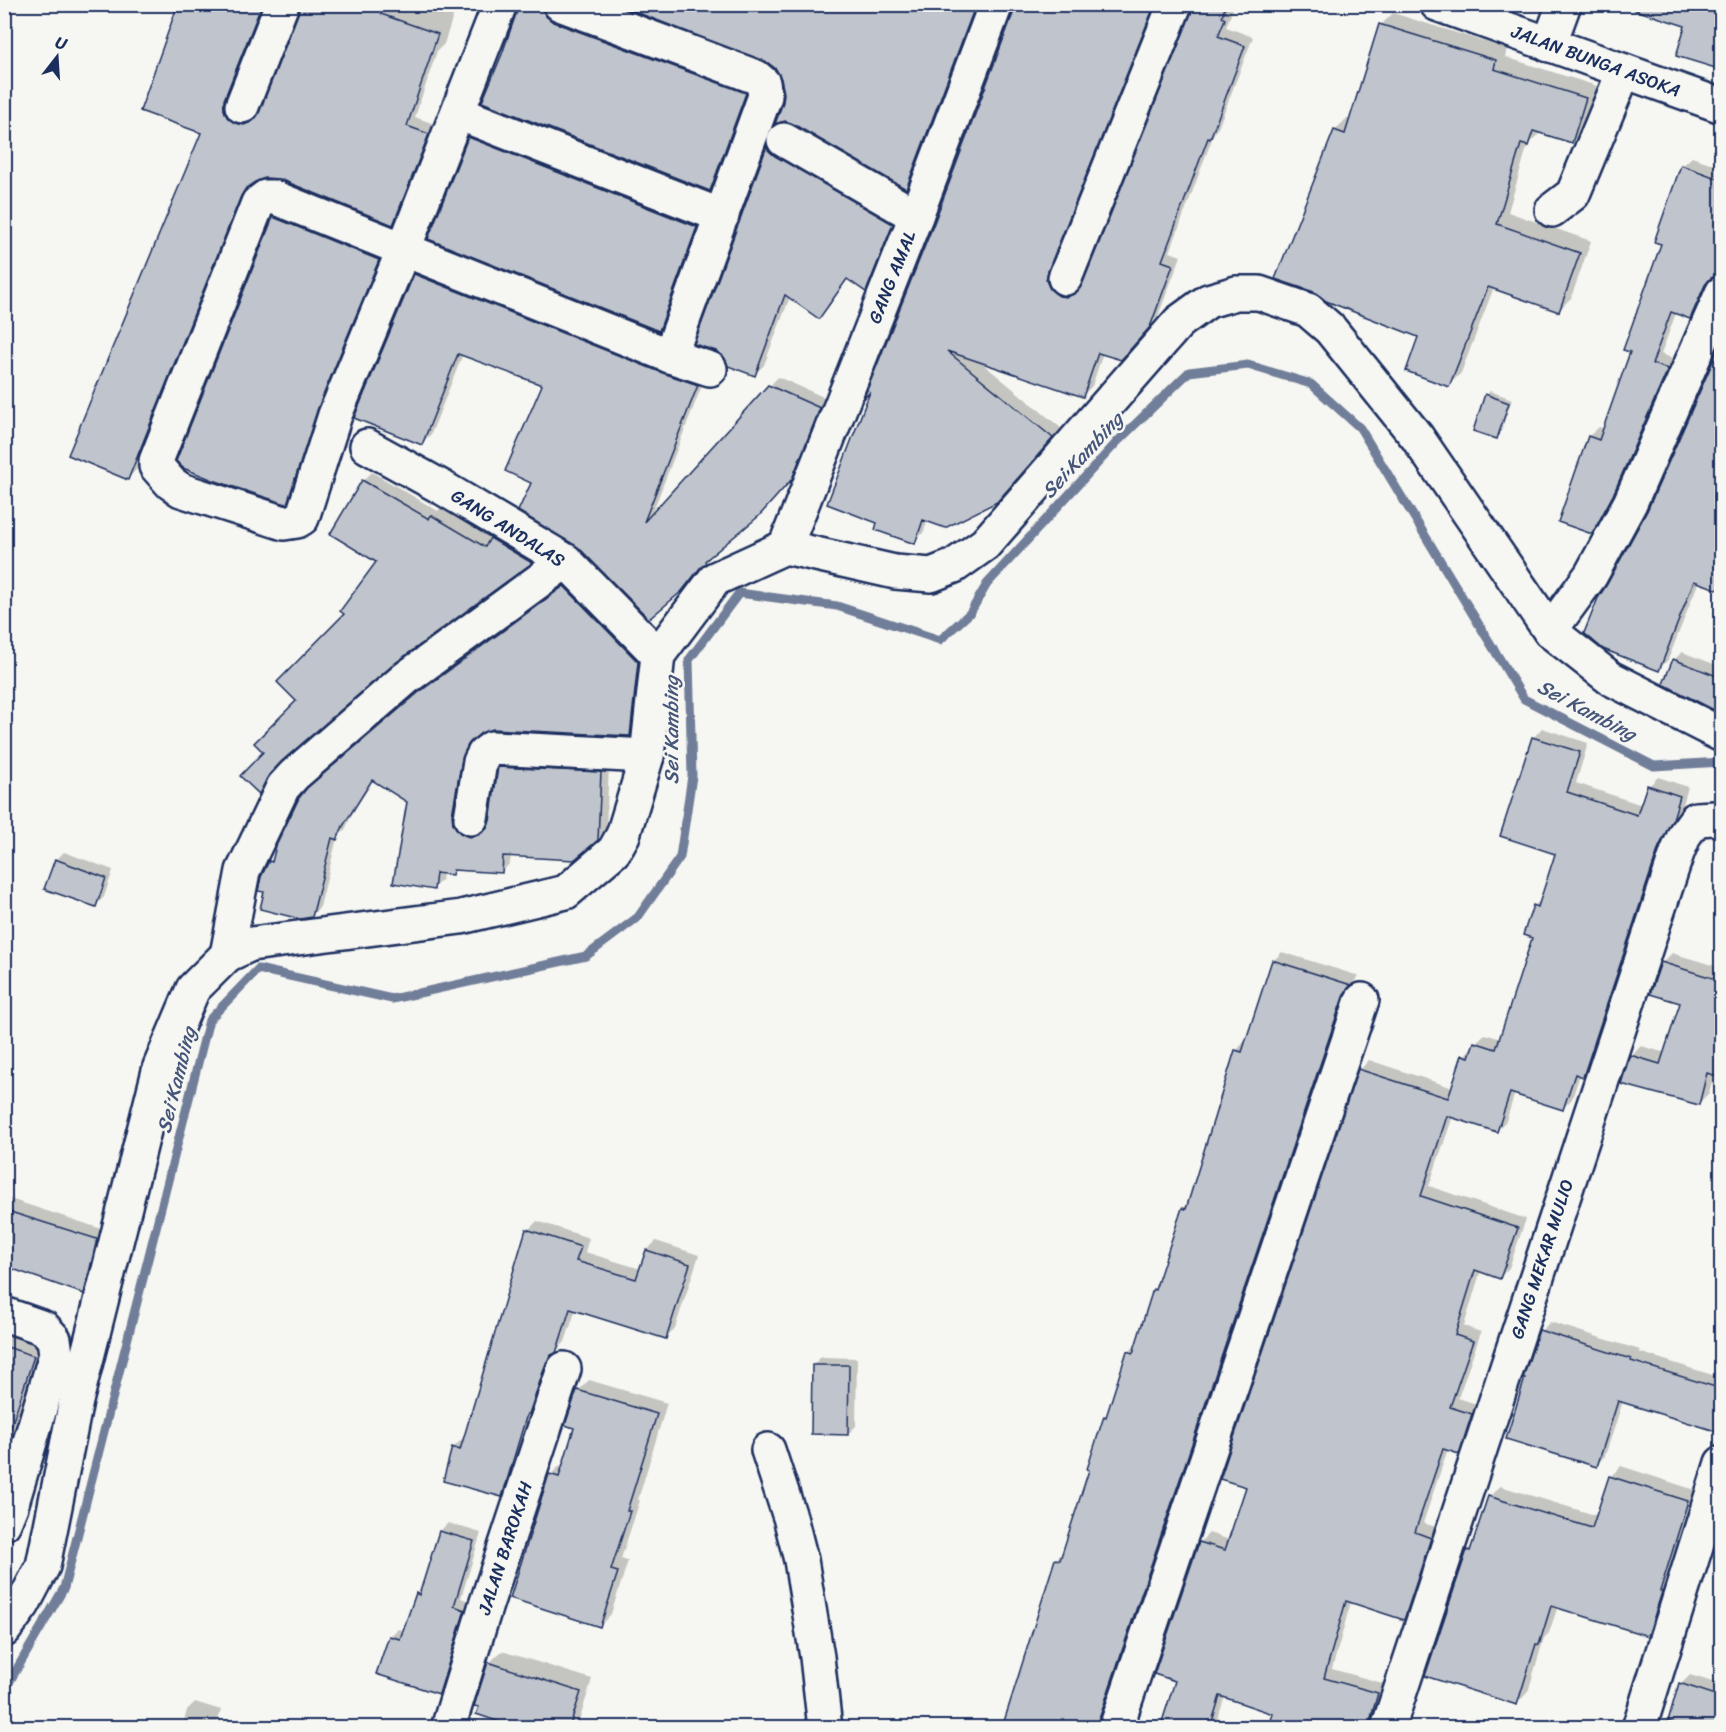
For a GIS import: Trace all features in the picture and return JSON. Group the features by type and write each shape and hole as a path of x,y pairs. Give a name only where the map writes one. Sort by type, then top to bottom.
{"street":[{"path":"242,106 282,4"},
{"path":"500,4 403,251 335,415 302,518 284,524 181,490 171,483 156,466 156,461 258,203 266,198 273,197 403,251 669,356 710,369"},
{"path":"560,4 756,77 763,83 765,96 669,356"},
{"name":"GANG AMAL","path":"785,547 916,216 996,4"},
{"path":"1065,278 1175,4"},
{"name":"JALAN BUNGA ASOKA","path":"1437,4 1722,106"},
{"path":"1549,45 1564,4"},
{"path":"1552,210 1573,194 1624,71"},
{"path":"458,113 722,216"},
{"path":"784,140 916,216"},
{"path":"4,1630 23,1604 43,1566 76,1401 160,1067 193,989 227,955 251,944 461,917 566,892 614,851 623,835 647,756 658,655 715,579 785,547 895,572 931,575 954,566 985,544 1179,322 1208,301 1236,293 1258,293 1308,310 1330,329 1417,437 1550,631 1610,678 1722,735"},
{"path":"1550,631 1591,575 1630,503 1722,293"},
{"name":"GANG ANDALAS","path":"367,446 566,561 658,655"},
{"path":"227,955 243,871 283,787 406,678 566,561"},
{"path":"471,818 480,762 484,754 492,748 647,756"},
{"name":"GANG MEKAR MULIO","path":"1388,1728 1677,853 1685,834 1696,819 1722,819"},
{"path":"1116,1728 1362,1000"},
{"path":"4,1314 44,1329 54,1339 56,1354 7,1511"},
{"name":"JALAN BAROKAH","path":"448,1728 564,1369"},
{"path":"768,1450 790,1516 801,1560 817,1657 825,1728"},
{"path":"1639,1728 1722,1463"}],"building":[{"path":"178,4 262,4 224,100 227,117 235,123 244,125 253,121 259,113 300,4 384,4 381,14 438,34 407,126 429,134 393,225 280,179 265,178 246,188 128,480 68,455 201,133 140,111"},
{"path":"518,4 542,4 545,15 553,22 746,93 710,191 482,102 502,54"},
{"path":"615,4 976,4 906,189 793,124 785,121 775,124 784,93 776,69 768,63"},
{"path":"1014,4 1155,4 1048,271 1046,280 1050,289 1059,296 1067,297 1076,293 1082,285 1193,4 1226,4 1222,17 1225,19 1218,36 1245,46 1162,261 1173,265 1150,327 1121,360 1098,353 1083,397 947,351 1053,438 997,502 945,528 923,520 915,544 875,530 877,523 827,504 870,392 863,400 934,223 1014,11"},
{"path":"1636,4 1722,4 1722,70 1676,56 1685,26 1635,10"},
{"path":"1379,24 1496,60 1494,69 1586,98 1572,143 1533,131 1528,146 1521,144 1497,224 1580,253 1559,312 1488,287 1449,387 1406,371 1418,337 1326,301 1314,292 1275,279 1334,130 1345,134"},
{"path":"468,137 697,227 659,331 428,239"},
{"path":"767,146 775,156 893,224 866,292 847,279 819,319 785,295 755,376 728,366 724,357 716,351 694,344"},
{"path":"1681,165 1722,180 1722,275 1711,278 1705,285 1690,319 1671,312 1652,364 1668,369 1613,495 1592,534 1558,522 1588,436 1599,440 1630,352 1623,350 1661,244 1654,242"},
{"path":"273,217 379,260 318,408 287,504 213,480 183,468 176,461"},
{"path":"414,274 698,385 644,522 768,385 820,408 792,479 759,516 705,561 706,563 682,591 649,619 579,548 518,511 531,483 505,471 542,385 458,354 422,445 354,418"},
{"path":"1722,341 1722,591 1694,581 1659,671 1603,649 1584,633 1598,598 1647,511"},
{"path":"1485,394 1509,403 1497,439 1473,431"},
{"path":"362,480 429,519 431,515 485,547 490,538 532,563 394,664 282,761 269,775 259,794 240,776 263,752 254,743 296,701 277,682 344,614 340,611 376,562 330,534"},
{"path":"564,586 638,662 630,736 493,729 481,733 468,745 462,759 452,815 453,824 460,833 469,837 478,835 486,829 490,821 498,767 601,772 598,840 574,860 503,856 502,873 453,870 452,875 436,873 434,890 393,883 407,802 372,780 343,826 337,840 332,838 312,917 300,919 260,909 264,892 258,891 261,877 269,861 272,862 276,846 299,798 307,788 418,693"},
{"path":"1673,659 1722,678 1722,714 1663,684"},
{"path":"1532,737 1580,752 1567,792 1637,815 1647,785 1680,796 1673,819 1659,847 1583,1077 1575,1074 1563,1110 1510,1093 1497,1132 1447,1116 1421,1196 1518,1228 1500,1279 1475,1270 1455,1335 1473,1341 1450,1407 1472,1414 1459,1454 1443,1449 1415,1532 1431,1538 1404,1620 1346,1601 1324,1678 1378,1693 1368,1728 1268,1728 1273,1714 1220,1696 1210,1728 1160,1728 1175,1681 1154,1674 1199,1542 1225,1550 1246,1487 1220,1479 1358,1069 1448,1098 1462,1055 1469,1057 1474,1042 1496,1049 1532,938 1523,935 1533,905 1538,907 1555,854 1500,836"},
{"path":"55,859 106,878 96,907 44,889"},
{"path":"1272,960 1351,985 1344,994 1098,1722 1098,1728 1002,1728 1055,1559 1060,1560 1104,1416 1106,1417 1127,1351 1133,1353 1182,1208 1186,1209 1235,1050 1242,1052"},
{"path":"1661,962 1722,981 1722,1078 1707,1073 1699,1105 1621,1084 1630,1055 1660,1064 1680,1003 1650,994"},
{"path":"4,1210 97,1239 84,1294 4,1266"},
{"path":"526,1229 581,1247 576,1261 636,1279 646,1250 690,1264 666,1339 570,1309 556,1353 551,1355 546,1363 529,1414 527,1414 502,1497 443,1481 452,1447 460,1450"},
{"path":"1539,1330 1722,1389 1722,1433 1618,1401 1597,1467 1506,1439"},
{"path":"4,1346 34,1356 10,1430 4,1429"},
{"path":"812,1365 849,1365 848,1435 811,1434"},
{"path":"577,1390 657,1414 611,1570 618,1572 600,1627 510,1598 549,1474 559,1477 574,1428 565,1425"},
{"path":"1609,1476 1688,1501 1648,1636 1551,1606 1539,1645 1536,1644 1517,1705 1425,1676 1467,1550 1470,1551 1488,1496 1592,1528"},
{"path":"439,1531 474,1541 454,1606 465,1610 439,1694 376,1674 389,1636 400,1639 416,1593 419,1595"},
{"path":"488,1662 581,1692 569,1728 518,1728 476,1714 479,1707 474,1706"},
{"path":"1679,1683 1722,1697 1722,1728 1688,1728 1668,1721"}],"waterway":[{"name":"Sei Kambing","path":"4,1691 64,1588 209,1020 258,969 392,999 586,956 638,917 680,857 692,776 689,660 739,593 837,606 940,640 970,613 987,584 1117,442 1189,372 1248,365 1311,384 1360,428 1524,699 1654,766 1722,762"}]}
